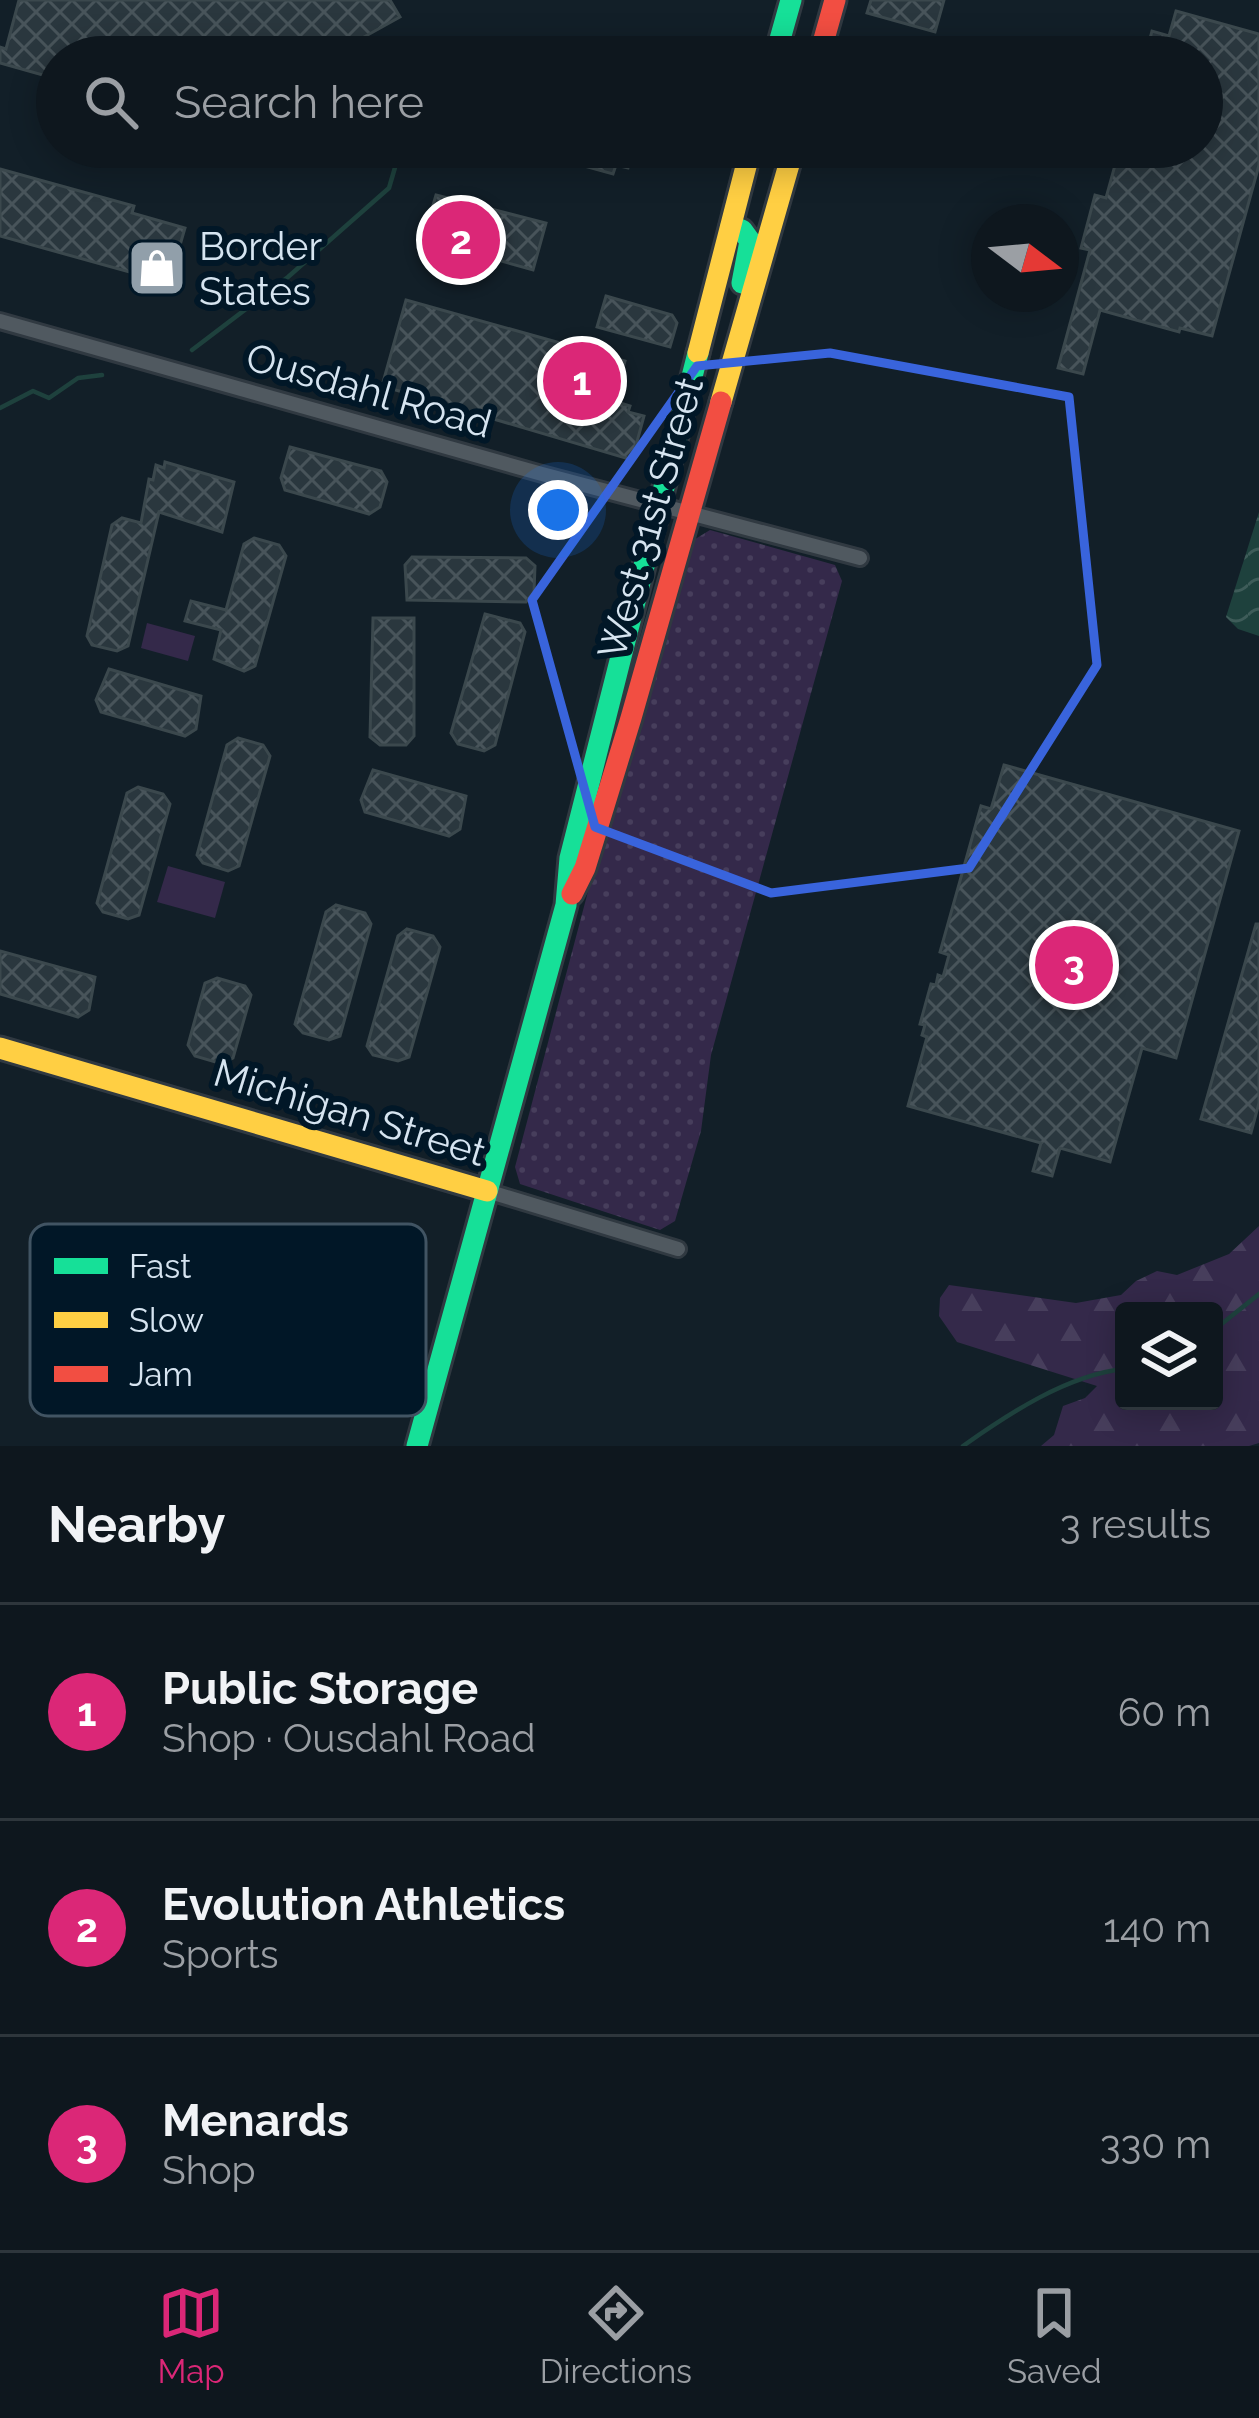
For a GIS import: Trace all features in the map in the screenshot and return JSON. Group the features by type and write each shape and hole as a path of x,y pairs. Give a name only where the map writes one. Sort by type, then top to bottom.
{"main road":[{"path":"782,36 791,0"},
{"path":"825,36 835,0"},
{"name":"West 31st Street","path":"426,1413 566,905 570,858 746,168"},
{"name":"West 31st Street","path":"566,905 585,868 788,168"},
{"path":"731,226 742,230 750,241 740,338"},
{"name":"Michigan Street","path":"0,1048 487,1191"},
{"name":"West 31st Street","path":"417,1446 425,1416"}],"street":[{"name":"Ousdahl Road","path":"0,321 860,559"},
{"name":"Michigan Street","path":"487,1191 678,1249"}],"highlighted area":[{"path":"830,353 1069,397 1097,665 969,868 771,893 595,827 532,600 697,366"}],"green space":[{"path":"710,530 835,565 842,581 711,1055 701,1131 675,1221 660,1230 520,1184 515,1167 590,884 692,541"},
{"path":"147,623 195,636 188,661 141,648"},
{"path":"168,866 225,882 215,918 157,902"},
{"path":"1259,1226 1259,1443 1041,1446 1054,1435 1063,1406 1085,1398 1097,1386 957,1342 939,1316 940,1298 949,1285 1076,1303 1121,1295 1157,1271 1177,1275 1229,1254"}],"water":[{"path":"1259,512 1259,636 1238,629 1226,617"}],"building":[{"path":"19,0 390,0 400,17 366,36 36,36 36,73 0,63 0,47 6,49"},
{"path":"871,0 944,0 935,32 867,13"},
{"path":"1176,11 1259,34 1259,165 1212,336 1100,310 1083,374 1058,368 1073,312 1079,312 1079,291 1090,250 1081,248 1095,195 1106,198 1114,168 1223,168 1223,36 1169,36"},
{"path":"0,169 134,206 132,213 185,228 169,283 0,236"},
{"path":"436,195 546,223 533,270 423,239"},
{"path":"606,296 672,315 677,323 670,347 597,327"},
{"path":"406,300 625,361 614,401 644,416 632,460 382,386"},
{"path":"290,447 381,471 387,482 380,507 369,514 285,490 281,478"},
{"path":"165,462 234,482 222,532 159,512 128,646 117,651 92,645 87,636 112,525 122,518 141,523 149,479 153,480 156,465 164,468"},
{"path":"254,538 279,545 286,556 255,666 244,671 214,659 221,630 185,621 191,601 226,610 244,544"},
{"path":"412,557 526,558 535,566 534,592 526,602 407,600 405,565"},
{"path":"485,614 520,623 525,632 495,745 484,751 458,744 451,733"},
{"path":"373,618 414,618 414,736 406,745 380,745 370,737"},
{"path":"109,669 201,696 196,729 185,736 101,712 96,700"},
{"path":"238,738 263,745 270,756 239,866 228,871 203,863 197,855 227,745"},
{"path":"1004,765 1239,831 1176,1058 1142,1048 1110,1162 1060,1148 1052,1176 1033,1171 1041,1143 908,1106 927,1037 922,1035 925,1025 920,1024 931,984 936,985 938,975 943,977 949,955 940,952 981,806 991,809"},
{"path":"373,770 466,796 460,829 449,836 365,812 361,800"},
{"path":"138,787 163,794 170,804 139,915 128,919 103,912 97,903 127,793"},
{"path":"336,905 365,913 371,924 340,1036 329,1040 303,1033 295,1024 326,912"},
{"path":"1256,924 1259,1103 1251,1133 1201,1119"},
{"path":"407,929 433,936 440,947 409,1057 398,1061 373,1055 367,1046 398,936"},
{"path":"0,951 95,977 89,1010 78,1017 0,994"},
{"path":"217,978 245,986 251,995 233,1058 222,1064 195,1056 188,1045 205,983"}],"waterway":[{"path":"192,350 288,277 389,188 395,168"},
{"path":"0,408 33,391 49,398 78,378 102,375"},
{"path":"1223,1323 1259,1294"},
{"path":"963,1446 1060,1387 1115,1371"}],"traffic: fast":[{"path":"781,36 791,0"},
{"path":"731,226 742,230 750,241 742,283"},
{"path":"426,1413 566,905 570,858 698,353"},
{"path":"417,1446 425,1416"}],"traffic: slow":[{"path":"698,353 746,168"},
{"path":"721,402 788,168"},
{"path":"0,1048 487,1191"}],"traffic: jam":[{"path":"825,36 835,0"},
{"path":"572,894 585,868 631,718 721,402"}],"place":[{"name":"Evolution Athletics","path":"461,240"},
{"name":"Border States","path":"157,268"},
{"name":"Public Storage","path":"582,381"},
{"name":"Menards","path":"1074,965"}]}
